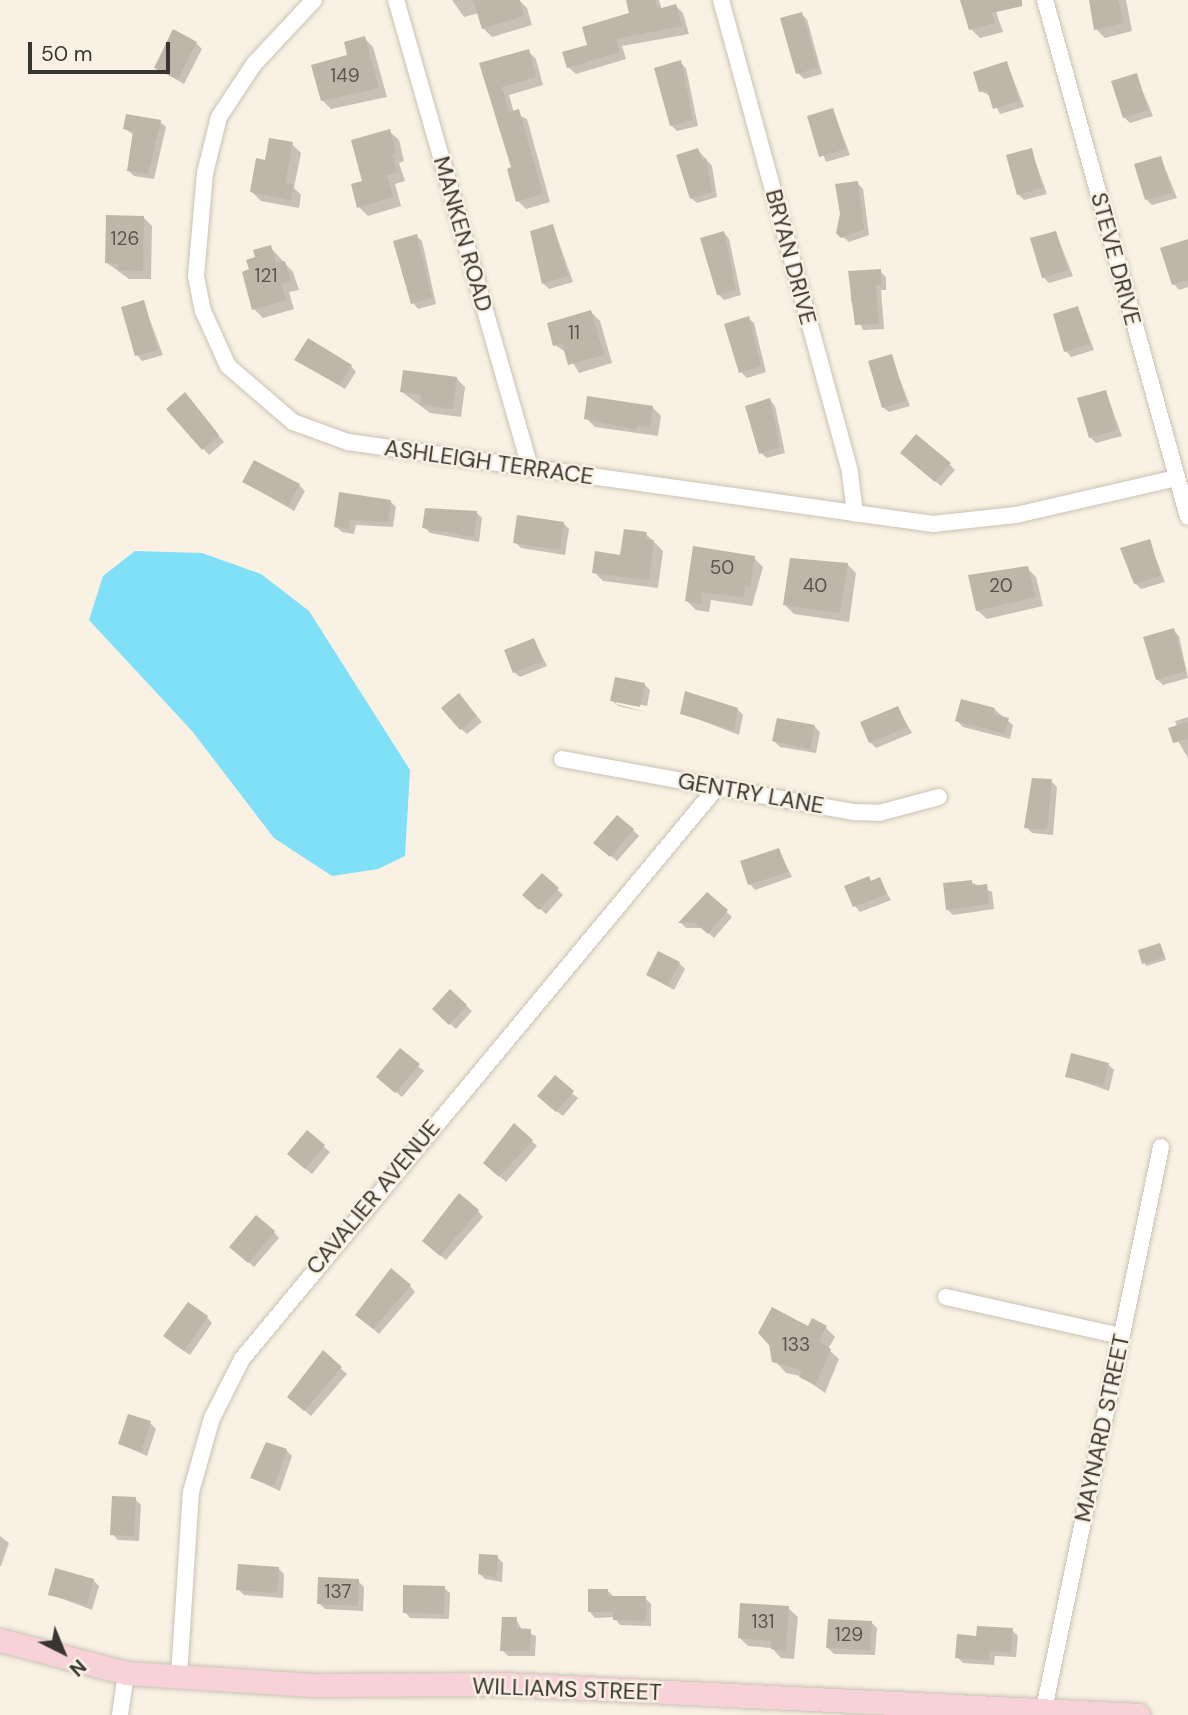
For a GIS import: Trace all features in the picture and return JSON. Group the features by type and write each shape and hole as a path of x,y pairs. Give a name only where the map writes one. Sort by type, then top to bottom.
{"street":[{"name":"ASHLEIGH TERRACE","path":"314,0 232,91 211,144 196,276 213,340 248,387 293,422 317,433 530,468 855,514 962,524 1176,478"},
{"name":"MANKEN ROAD","path":"396,0 530,468"},
{"name":"BRYAN DRIVE","path":"721,0 850,473 855,514"},
{"name":"STEVE DRIVE","path":"1045,0 1188,517"},
{"name":"GENTRY LANE","path":"562,759 867,813 895,810 939,797"},
{"name":"CAVALIER AVENUE","path":"179,1676 191,1492 212,1418 242,1359 717,787"},
{"name":"MAYNARD STREET","path":"1044,1709 1161,1147"},
{"path":"946,1297 1121,1336"},
{"name":"WILLIAMS STREET","path":"0,1640 126,1673 313,1685 505,1684 846,1708 1044,1709 1138,1715"},
{"path":"120,1715 126,1673"}],"water":[{"path":"135,551 202,553 261,574 309,611 410,770 405,856 378,869 332,876 274,838 192,731 89,620 103,576"}],"building":[{"path":"473,0 520,0 524,16 482,29"},
{"path":"626,0 655,0 658,9 676,4 682,26 616,39 620,52 567,68 562,52 587,45 582,27 629,13"},
{"path":"960,0 1022,0 1022,6 992,13 995,23 969,30"},
{"path":"1089,0 1118,0 1124,23 1094,30"},
{"path":"802,12 818,68 796,74 780,18"},
{"path":"173,29 197,42 178,80 154,68"},
{"path":"365,36 379,88 321,101 311,65 347,55 344,42"},
{"path":"529,49 536,77 502,87 509,112 519,109 543,194 516,202 507,169 511,167 479,63"},
{"path":"681,60 693,120 670,126 654,68"},
{"path":"1007,61 1019,101 993,109 987,90 979,92 973,72"},
{"path":"1137,73 1148,110 1123,118 1111,81"},
{"path":"833,108 846,149 819,157 807,116"},
{"path":"126,114 161,120 148,174 127,171 133,131 123,129"},
{"path":"390,129 397,172 387,175 393,197 357,208 351,184 362,181 351,140"},
{"path":"269,138 293,142 285,183 293,184 291,200 250,192 256,158 265,160"},
{"path":"698,148 702,160 706,158 712,192 690,199 676,155"},
{"path":"1032,148 1042,188 1017,195 1006,155"},
{"path":"1161,156 1172,193 1145,200 1134,164"},
{"path":"858,181 864,229 841,238 836,233 840,214 835,184"},
{"path":"106,215 144,216 143,271 118,270 118,264 105,263"},
{"path":"553,224 568,276 542,284 530,231"},
{"path":"724,231 736,290 717,295 700,238"},
{"path":"1056,231 1068,270 1042,278 1030,238"},
{"path":"417,234 432,298 411,304 393,241"},
{"path":"1188,239 1188,280 1172,285 1160,248"},
{"path":"271,245 276,263 285,261 291,281 281,284 286,300 252,310 242,272 249,269 246,260 255,257 253,250"},
{"path":"881,269 881,285 876,285 879,324 855,325 848,271"},
{"path":"144,300 158,350 135,356 121,307"},
{"path":"1078,306 1090,344 1064,352 1053,314"},
{"path":"591,310 604,355 568,365 562,343 553,346 547,323"},
{"path":"749,316 761,366 739,373 724,324"},
{"path":"308,338 352,365 339,385 294,360"},
{"path":"892,354 906,401 882,408 868,361"},
{"path":"403,370 457,377 453,409 420,404 421,395 400,392"},
{"path":"1106,390 1117,430 1089,438 1077,398"},
{"path":"185,392 219,435 202,450 166,409"},
{"path":"587,396 653,406 650,428 637,426 636,430 584,419"},
{"path":"770,398 780,447 759,454 745,406"},
{"path":"916,434 951,463 935,482 900,453"},
{"path":"254,460 300,484 288,506 242,482"},
{"path":"339,492 391,500 388,522 350,520 349,529 334,527"},
{"path":"425,508 477,511 474,537 422,528"},
{"path":"517,515 564,522 560,550 513,543"},
{"path":"624,529 647,532 646,539 654,540 649,580 592,573 595,551 620,555"},
{"path":"1150,539 1161,576 1134,584 1120,548"},
{"path":"693,546 755,556 750,587 745,586 744,598 702,592 701,604 685,601"},
{"path":"790,558 848,563 840,613 783,605"},
{"path":"1028,566 1035,597 976,611 968,575"},
{"path":"1174,628 1186,671 1156,680 1143,637"},
{"path":"534,638 543,661 513,673 504,650"},
{"path":"615,677 645,683 640,707 610,701"},
{"path":"685,691 738,708 734,730 680,714"},
{"path":"459,693 477,716 460,730 441,708"},
{"path":"961,699 995,708 993,714 1009,718 1004,734 955,721"},
{"path":"898,706 907,727 869,743 860,722"},
{"path":"777,718 815,725 810,749 772,741"},
{"path":"1188,722 1188,739 1173,743 1168,728"},
{"path":"1032,778 1052,779 1047,830 1024,828"},
{"path":"617,815 634,829 610,857 593,843"},
{"path":"779,848 788,872 748,885 740,861"},
{"path":"542,873 559,888 539,910 522,895"},
{"path":"869,876 871,881 880,877 887,894 853,907 844,886"},
{"path":"972,880 972,886 987,884 989,904 946,910 943,883"},
{"path":"707,892 728,910 708,934 695,923 678,923"},
{"path":"1160,943 1165,957 1142,964 1138,950"},
{"path":"658,951 680,962 668,986 646,975"},
{"path":"450,989 467,1005 449,1025 432,1009"},
{"path":"400,1048 420,1064 395,1093 376,1077"},
{"path":"1071,1053 1109,1063 1103,1086 1065,1077"},
{"path":"555,1075 574,1091 556,1112 537,1096"},
{"path":"514,1123 533,1140 499,1177 483,1163"},
{"path":"307,1130 325,1145 305,1169 287,1154"},
{"path":"459,1193 479,1210 440,1256 422,1241"},
{"path":"256,1215 275,1231 248,1263 229,1247"},
{"path":"391,1268 411,1285 373,1329 355,1315"},
{"path":"188,1302 208,1316 184,1351 163,1336"},
{"path":"772,1307 808,1326 812,1318 827,1326 819,1342 831,1349 815,1385 799,1377 802,1370 772,1362 769,1345 758,1333"},
{"path":"323,1350 342,1367 304,1411 287,1397"},
{"path":"128,1414 151,1421 141,1452 118,1444"},
{"path":"266,1442 287,1449 274,1486 250,1478"},
{"path":"112,1496 136,1497 134,1536 110,1535"},
{"path":"479,1554 498,1555 496,1577 478,1574"},
{"path":"238,1564 279,1567 277,1593 236,1590"},
{"path":"55,1568 94,1579 87,1605 48,1595"},
{"path":"318,1577 359,1579 358,1606 317,1604"},
{"path":"403,1585 445,1586 444,1614 403,1613"},
{"path":"588,1589 608,1589 608,1596 646,1596 646,1621 613,1620 613,1612 588,1612"},
{"path":"740,1603 789,1606 786,1651 771,1649 771,1641 738,1638"},
{"path":"502,1617 517,1617 516,1628 531,1629 530,1651 500,1651"},
{"path":"828,1619 872,1621 870,1650 826,1648"},
{"path":"977,1626 1013,1628 1011,1652 990,1651 989,1660 955,1658 957,1634 976,1636"}]}
